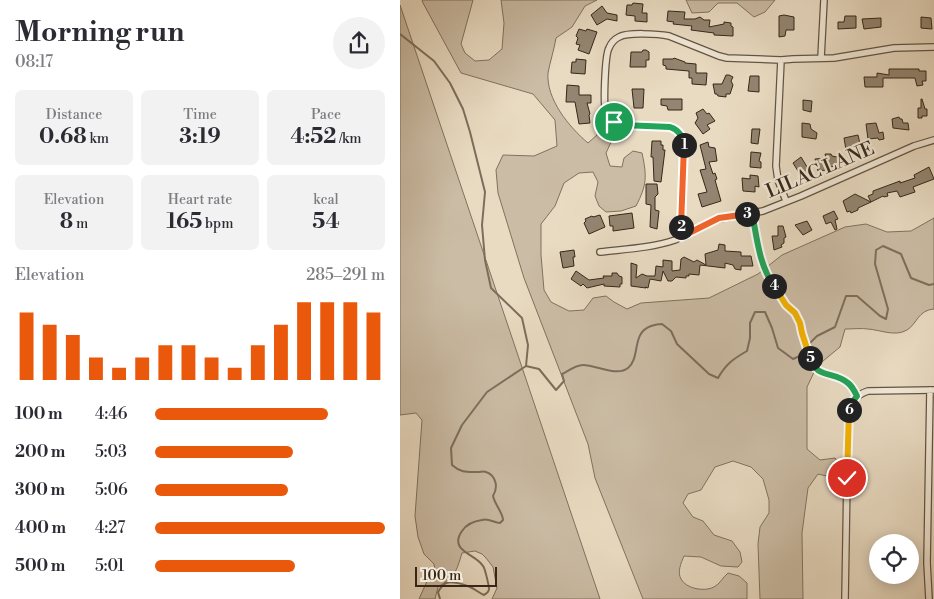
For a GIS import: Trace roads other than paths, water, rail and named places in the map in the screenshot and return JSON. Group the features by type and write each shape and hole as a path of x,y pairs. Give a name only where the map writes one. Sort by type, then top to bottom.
{"street":[{"path":"821,58 824,0"},
{"path":"681,237 683,138 678,131 670,127 620,125 608,118 604,108 606,57 609,48 615,40 625,35 663,35 727,58 781,60 834,58 894,48 934,47"},
{"path":"781,60 776,166 778,180 786,201"},
{"name":"LILAC LANE","path":"600,252 668,242 719,218 763,211 914,146 934,140"},
{"path":"845,599 848,417 850,405 857,396 863,393 874,391 932,390 927,563 929,599"}],"waterway":[{"path":"400,34 434,61 450,83 463,109 485,192 482,225 485,260 491,288 522,318 528,345 526,366"},
{"path":"440,599 438,592 443,585 449,582 465,585 484,595 489,591 484,567 465,552 458,543 462,531 473,522 489,520 500,523 503,520 493,496 496,489 495,482 492,476 486,472 464,472 455,468 452,465 451,448 462,425 487,392 526,366 539,369 556,390 564,381 562,374 578,366 588,365 612,371 623,370 632,363 638,339 645,329 662,324 671,331 677,344 709,374 718,378 730,362 747,351 750,338 750,323 755,312 765,312 778,348 793,359 802,355 806,347 817,336 835,327 846,296 857,296 886,319 888,309 875,264 876,250 883,246 901,254 911,278 929,285 934,284"}]}
